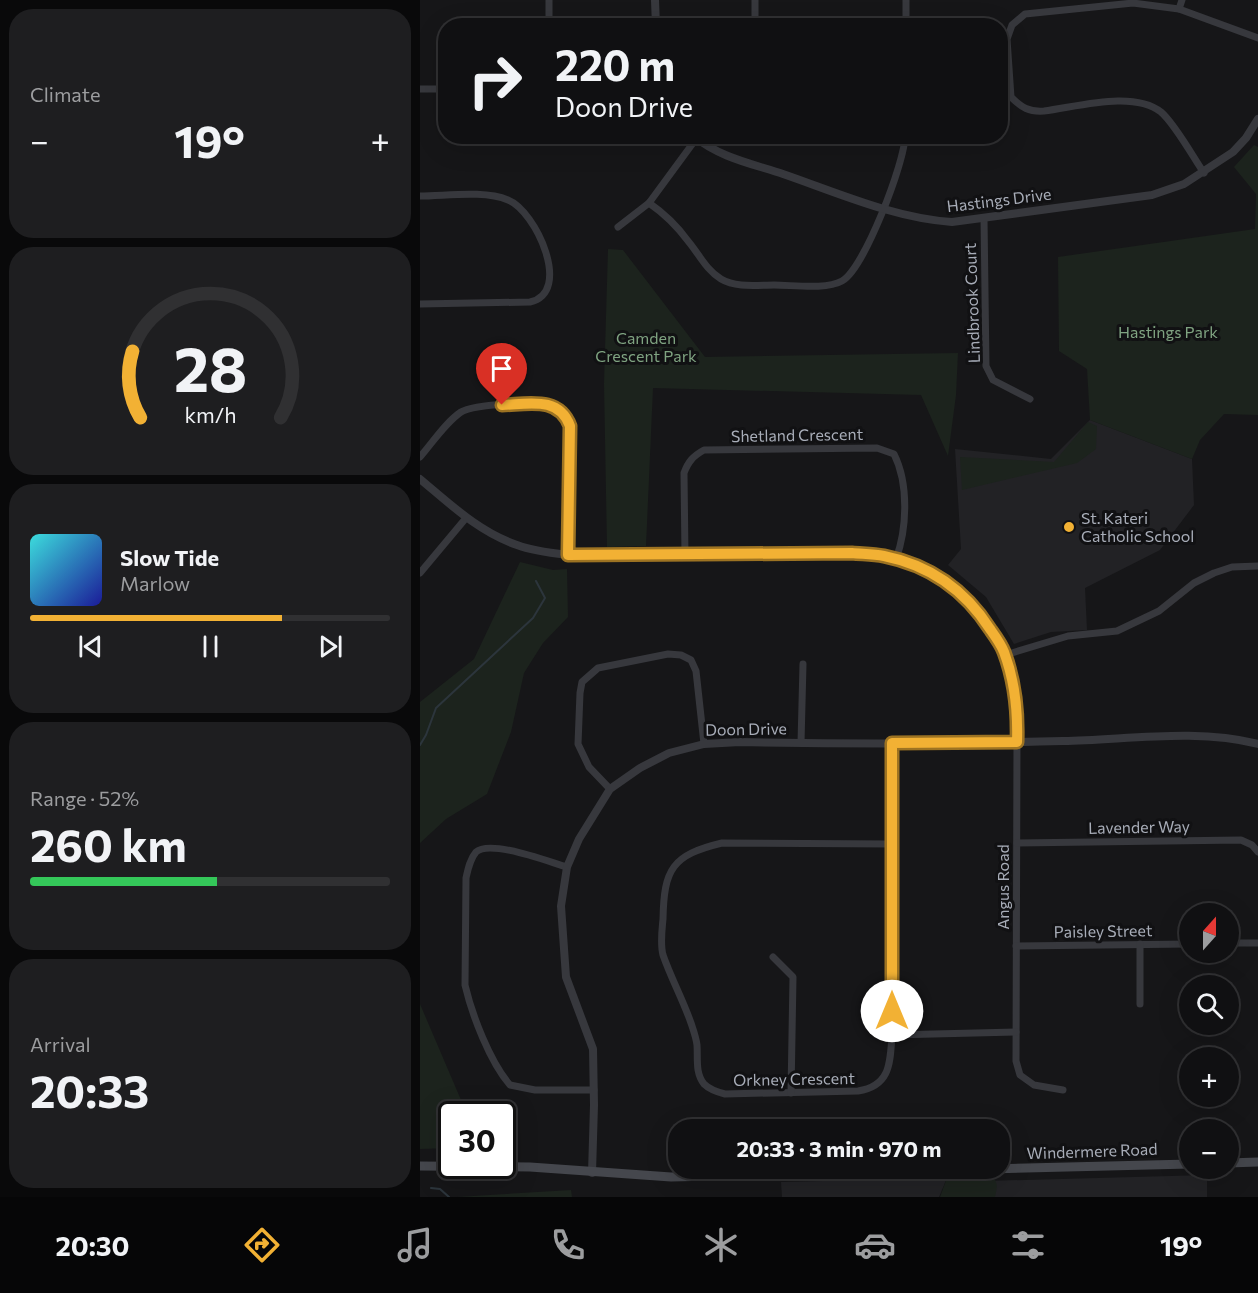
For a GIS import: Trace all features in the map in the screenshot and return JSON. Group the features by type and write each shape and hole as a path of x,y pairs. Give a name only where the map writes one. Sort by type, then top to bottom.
{"main road":[{"path":"1239,1163 1258,1162"},
{"name":"Windermere Road","path":"420,1166 530,1167 671,1177 1179,1164"}],"street":[{"path":"549,0 549,18"},
{"path":"656,0 656,18"},
{"path":"755,0 755,18"},
{"path":"906,0 906,18"},
{"path":"1179,9 1182,0"},
{"path":"1008,36 1012,25 1026,14 1133,3 1179,9 1258,38"},
{"path":"1008,54 1011,97 1022,107 1033,112 1123,101 1144,103 1162,113 1204,173"},
{"path":"420,89 438,89"},
{"name":"Hastings Drive","path":"706,144 720,152 884,209 922,220 952,222 1152,195 1184,184 1204,173 1233,152 1246,138 1258,119"},
{"path":"618,227 649,203 691,144"},
{"path":"649,203 668,216 707,268 721,280 737,285 829,285 844,280 857,266 884,209 902,163 905,144"},
{"path":"420,196 489,195 510,201 520,208 540,239 548,261 550,281 546,294 539,300 530,302 420,304"},
{"name":"Lindbrook Court","path":"984,218 986,366 993,381 1030,399"},
{"path":"420,457 450,422 463,411 481,406 544,404 557,407 566,415 570,426 568,555"},
{"name":"Shetland Crescent","path":"686,556 684,473 688,463 695,455 704,450 877,448 894,454 902,476 905,526 896,560"},
{"path":"420,479 466,518 516,545 534,550 568,555 686,556 852,553 917,566 945,580 968,599 1005,655 1013,683 1017,712 1017,742"},
{"path":"420,573 466,518"},
{"path":"1005,655 1068,636 1117,631 1159,610 1194,583 1214,573 1232,567 1258,566"},
{"path":"610,789 589,767 578,744 582,682 598,668 668,654 681,655 691,660 696,671 704,744"},
{"path":"801,743 803,664"},
{"name":"Doon Drive","path":"592,1173 593,1049 566,977 561,906 567,867 579,839 610,789 640,768 669,753 704,744 740,742 1017,742 1192,736 1224,737 1258,744"},
{"name":"Angus Road","path":"1017,742 1016,1061 1020,1075 1034,1085 1063,1090"},
{"name":"Orkney Crescent","path":"892,743 892,844 892,1035 890,1061 881,1082 870,1089 725,1094 714,1091 704,1084 699,1075 696,1058 697,1045 690,1022 662,953 664,891 668,874 689,854 722,843 892,844"},
{"name":"Lavender Way","path":"1017,843 1241,840 1252,845 1258,852"},
{"path":"567,867 499,848 483,848 475,853 466,878 465,985 469,1001 499,1072 510,1086 535,1090 594,1090"},
{"path":"1239,943 1258,943"},
{"path":"1140,944 1140,1005"},
{"name":"Paisley Street","path":"1016,946 1179,944"},
{"path":"773,957 793,976 791,1093"},
{"path":"892,1035 1016,1032"}],"shaded area":[{"name":"St. Kateri Catholic School","path":"1090,420 1192,459 1194,505 1160,550 1085,588 1087,630 1051,632 1014,644 986,597 948,565 961,549 955,449 1051,459"},
{"path":"1179,1176 1179,1179 1207,1179 1207,1197 985,1197 984,1181"},
{"path":"947,1179 939,1197 782,1197 781,1182"}],"green space":[{"name":"Hastings Park","path":"1254,145 1258,147 1258,415 1224,414 1200,440 1192,459 1090,420 1087,369 1059,351 1058,257 1255,229 1256,194 1234,167"},
{"name":"Camden Crescent Park","path":"608,249 623,250 705,357 958,353 956,395 948,456 921,395 653,388 646,546 607,547 604,384"},
{"path":"1088,422 1097,426 1096,449 1077,463 962,490 960,457 1054,462"},
{"path":"520,562 553,570 567,569 568,617 543,643 524,673 511,732 487,794 446,819 420,843 420,702 474,659"},
{"path":"420,1004 461,1101 438,1101 438,1148 420,1149"},
{"path":"947,1179 994,1179 996,1183 995,1197 940,1197"},
{"path":"571,1190 572,1197 457,1197"}],"waterway":[{"path":"420,745 436,708 533,618 545,598 536,581"},
{"path":"431,1188 440,1189 449,1197"}],"place":[{"name":"St. Kateri Catholic School","path":"1069,527"}],"route":[{"path":"502,405 544,404 557,407 566,415 570,426 568,555 694,556 852,553 883,556 917,566 945,580 957,589 968,599 1004,650 1013,683 1017,712 1017,742 892,743 892,1011"}]}
